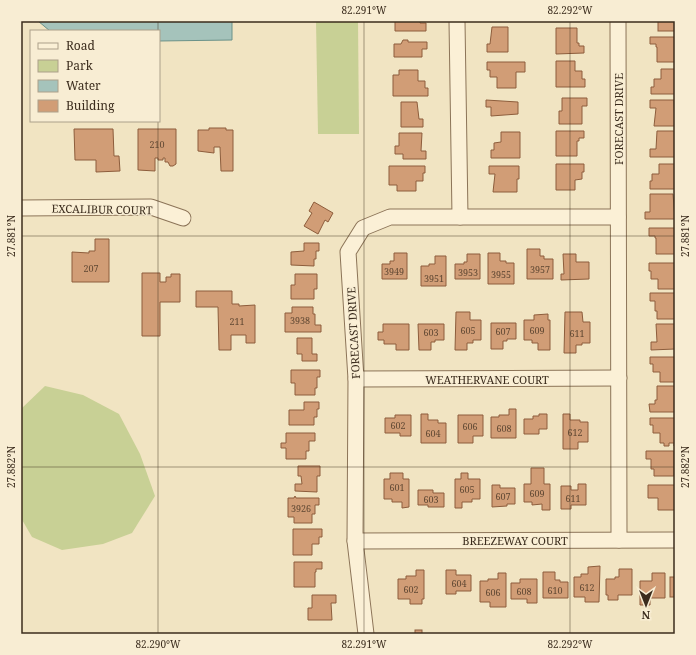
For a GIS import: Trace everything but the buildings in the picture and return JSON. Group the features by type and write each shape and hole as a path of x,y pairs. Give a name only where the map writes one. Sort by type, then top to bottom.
{"street":[{"path":"457,21 460,217"},
{"name":"FORECAST DRIVE","path":"618,21 619,540"},
{"name":"EXCALIBUR COURT","path":"21,208 151,207 183,218"},
{"name":"FORECAST DRIVE","path":"366,634 355,540 356,379 348,252 363,228 390,217 618,217"},
{"name":"WEATHERVANE COURT","path":"356,379 619,378"},
{"name":"BREEZEWAY COURT","path":"355,540 675,540"}],"green space":[{"path":"316,21 358,21 359,134 318,134"},
{"path":"45,386 83,395 119,414 140,454 155,496 132,533 103,544 62,550 32,537 21,518 21,409"}],"water":[{"path":"38,21 232,21 232,40 160,41 160,30 49,30"}]}
